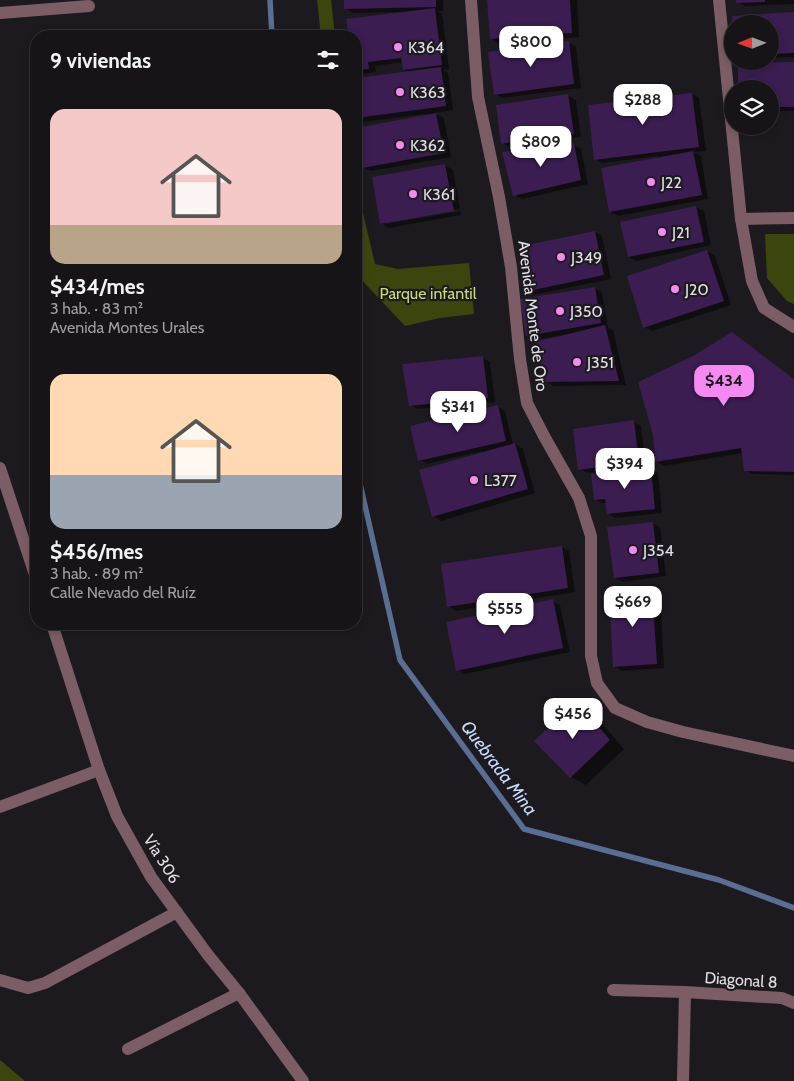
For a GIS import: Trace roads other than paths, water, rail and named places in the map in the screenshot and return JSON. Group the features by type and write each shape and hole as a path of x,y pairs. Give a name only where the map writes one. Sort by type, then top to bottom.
{"street":[{"name":"Avenida Monte de Oro","path":"471,0 478,97 500,197 510,258 520,359 528,403 544,436 579,498 591,536 591,656 597,683 615,708 647,722 683,732 794,756"},
{"path":"719,0 740,219 752,281 764,308 794,327"},
{"path":"0,13 90,6"},
{"path":"740,219 794,218"},
{"path":"0,468 30,560"},
{"name":"Vía 306","path":"54,630 99,770 117,816 151,877 303,1081"},
{"path":"0,807 99,770"},
{"path":"0,980 28,988 45,983 177,912"},
{"name":"Diagonal 8","path":"613,990 782,998 794,1003"},
{"path":"683,1081 684,992"},
{"path":"128,1049 239,993"}],"waterway":[{"name":"Quebrada Mina","path":"270,0 272,30"},
{"name":"Quebrada Mina","path":"362,492 400,660 524,829 719,880 794,908"}],"place":[{"name":"K364","path":"398,47"},
{"name":"K363","path":"400,92"},
{"name":"K362","path":"400,145"},
{"name":"J22","path":"651,182"},
{"name":"K361","path":"413,194"},
{"name":"J21","path":"662,232"},
{"name":"J349","path":"561,257"},
{"name":"J20","path":"675,289"},
{"name":"J350","path":"560,311"},
{"name":"J351","path":"577,362"},
{"name":"L377","path":"474,480"},
{"name":"J354","path":"633,550"}],"park label":[{"name":"Parque infantil","path":"428,293"}]}
